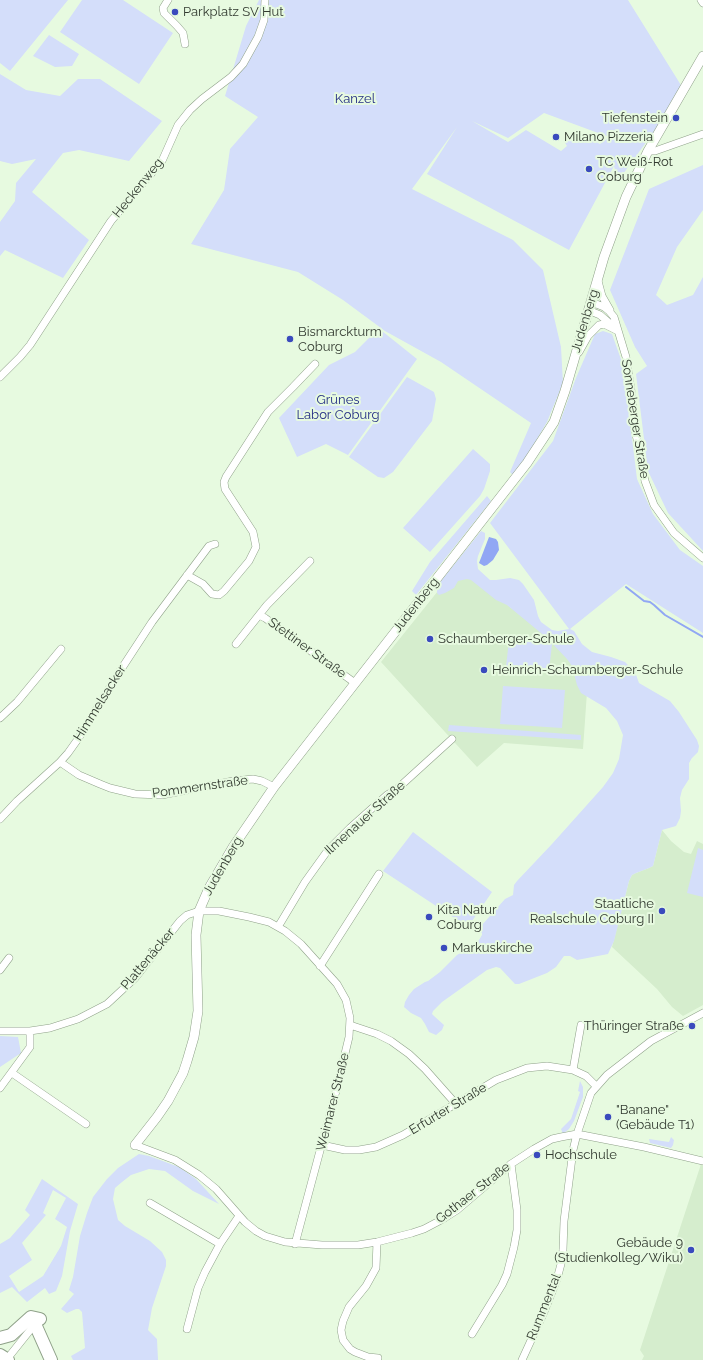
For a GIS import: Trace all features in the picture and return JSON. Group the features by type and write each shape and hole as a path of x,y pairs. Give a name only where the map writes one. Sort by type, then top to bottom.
{"highway":[{"path":"0,1338 11,1335 31,1317 38,1322 51,1360"}],"street":[{"path":"168,0 163,8 164,13 183,33 186,44"},
{"name":"Heckenweg","path":"0,377 30,345 111,221 162,161 178,125 196,105 231,77 243,64 258,37 264,20 265,0"},
{"name":"Judenberg","path":"135,1145 168,1101 187,1061 194,1037 198,1011 196,935 199,911 208,888 233,847 274,787 536,451 556,415 565,391 597,279 626,196 648,151 703,56"},
{"path":"648,151 655,151 703,134"},
{"name":"Sonneberger Straße","path":"597,279 602,296 614,317 626,358 635,429 645,481 648,489 656,508 666,523 680,538 703,558"},
{"path":"590,306 604,307 614,317"},
{"path":"590,306 618,331"},
{"path":"572,364 588,336 596,327 604,324 618,331"},
{"path":"187,575 203,584 212,594 219,595 249,561 256,547 253,532 225,489 224,482 268,412 315,364"},
{"name":"Himmelsacker","path":"0,819 17,801 60,762 78,739 152,622 209,546 215,544"},
{"name":"Stettiner Straße","path":"236,644 267,605 310,561"},
{"name":"Stettiner Straße","path":"259,615 355,683"},
{"path":"0,718 17,702 61,649"},
{"name":"Ilmenauer Straße","path":"278,927 305,882 328,850 350,828 387,795 397,789 452,739"},
{"name":"Pommernstraße","path":"60,762 79,775 100,784 135,794 162,795 233,781 253,779 262,781 274,787"},
{"path":"320,966 379,874"},
{"name":"Weimarer Straße","path":"199,911 219,911 249,917 269,922 278,927 301,944 337,984 346,1000 350,1025 349,1037 295,1244"},
{"name":"Plattenäcker","path":"0,1031 30,1031 50,1028 78,1019 107,1004 115,998 134,978 180,921 187,915 199,911"},
{"path":"0,970 9,958"},
{"path":"703,1013 650,1041 624,1061 596,1086 587,1101 577,1134 644,1147 703,1161"},
{"path":"350,1025 377,1034 392,1041 429,1074 456,1104"},
{"path":"573,1070 581,1025"},
{"path":"0,1088 30,1047 30,1031"},
{"name":"Erfurter Straße","path":"322,1145 345,1150 359,1150 376,1147 403,1135 496,1080 527,1068 547,1066 573,1070 586,1076 596,1086"},
{"path":"12,1073 86,1124"},
{"name":"Gothaer Straße","path":"135,1145 175,1160 199,1175 216,1188 239,1216 256,1231 265,1236 275,1240 295,1244 346,1245 376,1242 412,1233 443,1219 457,1210 511,1164 534,1149 552,1139 577,1134"},
{"name":"Rummental","path":"522,1360 544,1312 561,1264 564,1221 573,1150 577,1134"},
{"path":"472,1334 502,1285 507,1274 514,1247 517,1230 517,1210 511,1164"},
{"path":"150,1203 220,1244"},
{"path":"187,1329 198,1288 205,1272 220,1244 239,1216"},
{"path":"376,1242 376,1268 366,1286 349,1307 341,1330 342,1340 350,1349 368,1357 378,1358"},
{"path":"7,1356 38,1322"}],"shaded area":[{"name":"Heinrich-Schaumberger-Schule","path":"458,566 547,636 588,678 583,749 504,743 477,767 381,662"},
{"name":"Staatliche Realschule Coburg II","path":"662,830 671,841 684,852 691,854 697,841 703,844 703,1005 683,1016 672,1007 657,989 612,947 629,881 632,875 653,866"},
{"path":"703,1158 703,1360 642,1360 644,1356 640,1350"}],"green space":[{"path":"0,0 68,0 10,71 0,63"},
{"path":"82,0 123,0 173,33 139,84 60,32"},
{"name":"Kanzel","path":"259,0 628,0 684,90 618,181 614,166 569,250 427,174 457,127 412,189 513,240 543,270 561,347 563,383 547,422 527,456 513,475 510,472 531,423 441,362 385,331 343,300 298,272 191,244 224,190 230,149 258,117 225,96 246,26","holes":["544,113 609,137 600,144 580,134 564,141 567,146 561,151 526,130 508,142 472,121 508,138"]},
{"path":"49,35 79,54 72,66 55,67 33,56"},
{"path":"0,74 26,90 60,96 78,79 100,79 162,121 129,161 79,150 63,153 32,192 89,240 63,278 5,250 0,256 0,222 15,201 16,183 36,159 12,164 0,161"},
{"path":"703,165 703,210 677,247 656,295 667,305 693,295 703,277 703,551 668,513 648,471 636,374 647,366 635,347 610,290 649,189"},
{"name":"Grünes Labor Coburg","path":"382,331 417,359 348,455 326,444 297,457 279,418 329,365 355,352 375,332"},
{"path":"603,331 612,334 623,365 637,479 653,514 680,550 703,566 703,633 626,584 570,629 574,631 582,644 592,652 625,662 635,672 639,683 670,701 697,740 699,746 698,752 689,763 689,779 682,790 680,798 680,818 676,826 662,830 653,866 632,875 629,881 614,941 608,954 577,960 570,956 564,956 556,967 547,973 519,984 515,984 500,968 496,967 487,970 442,1002 433,1011 432,1014 444,1025 442,1030 436,1035 429,1032 421,1018 411,1013 404,1007 409,995 414,989 440,972 457,955 471,947 479,940 482,933 475,929 482,925 505,899 513,895 514,885 517,881 603,787 613,773 619,759 623,735 617,721 606,708 581,693 577,685 572,666 547,638 507,605 496,600 471,580 467,579 458,581 454,588 439,595 437,593 437,586 481,531 485,533 485,539 478,556 478,569 490,580 510,578 519,580 534,600 541,622 552,630 558,631 569,629 490,523 553,441 576,378 595,334"},
{"path":"407,377 434,392 436,399 432,421 393,472 384,478 378,477 349,457"},
{"path":"473,449 490,464 490,471 484,489 480,496 430,552 403,528"},
{"path":"487,496 491,501 416,595 412,591 430,562"},
{"path":"509,640 552,644 549,671 506,667"},
{"path":"503,686 565,690 562,728 500,724"},
{"path":"449,725 581,735 581,740 448,731"},
{"path":"413,832 492,892 468,927 383,871"},
{"path":"698,848 703,850 703,897 687,893"},
{"path":"0,1036 18,1037 21,1053 0,1067"},
{"path":"580,1081 583,1087 583,1097 574,1121 569,1129 563,1134 561,1129 571,1119 580,1092 578,1091"},
{"path":"671,1137 674,1140 671,1148 650,1143 649,1139 669,1142"},
{"path":"139,1154 179,1167 196,1179 219,1204 193,1191 165,1171 149,1169 131,1175 115,1188 113,1199 118,1220 150,1241 162,1252 166,1260 166,1266 152,1308 148,1330 157,1339 158,1360 73,1360 71,1356 85,1348 82,1312 79,1309 76,1309 67,1313 61,1309 74,1294 69,1290 73,1277 80,1236 87,1213 93,1197 107,1179 118,1168"},
{"path":"42,1179 78,1204 70,1231 62,1276 56,1291 49,1294 45,1288 27,1302 12,1287 0,1293 0,1244 10,1238 30,1215 25,1210","holes":["53,1190 66,1198 55,1219 67,1227 61,1246 43,1276 19,1292 9,1276 32,1260 22,1243 46,1215 43,1213"]}],"water":[{"path":"489,537 496,539 499,550 493,560 484,566 479,563"}],"waterway":[{"path":"626,587 644,601 650,602 665,615 703,637"}],"place":[{"name":"Parkplatz SV Hut","path":"175,12"},
{"name":"Tiefenstein","path":"676,118"},
{"name":"Milano Pizzeria","path":"556,137"},
{"name":"TC Weiß-Rot Coburg","path":"589,169"},
{"name":"Bismarckturm Coburg","path":"290,339"},
{"name":"Schaumberger-Schule","path":"430,639"},
{"name":"Heinrich-Schaumberger-Schule","path":"484,670"},
{"name":"Staatliche Realschule Coburg II","path":"662,911"},
{"name":"Kita Natur Coburg","path":"429,917"},
{"name":"Markuskirche","path":"444,948"},
{"name":"Thüringer Straße","path":"692,1026"},
{"name":"\"Banane\" (Gebäude T1)","path":"608,1117"},
{"name":"Hochschule","path":"537,1155"},
{"name":"Gebäude 9 (Studienkolleg/Wiku)","path":"691,1250"}]}
